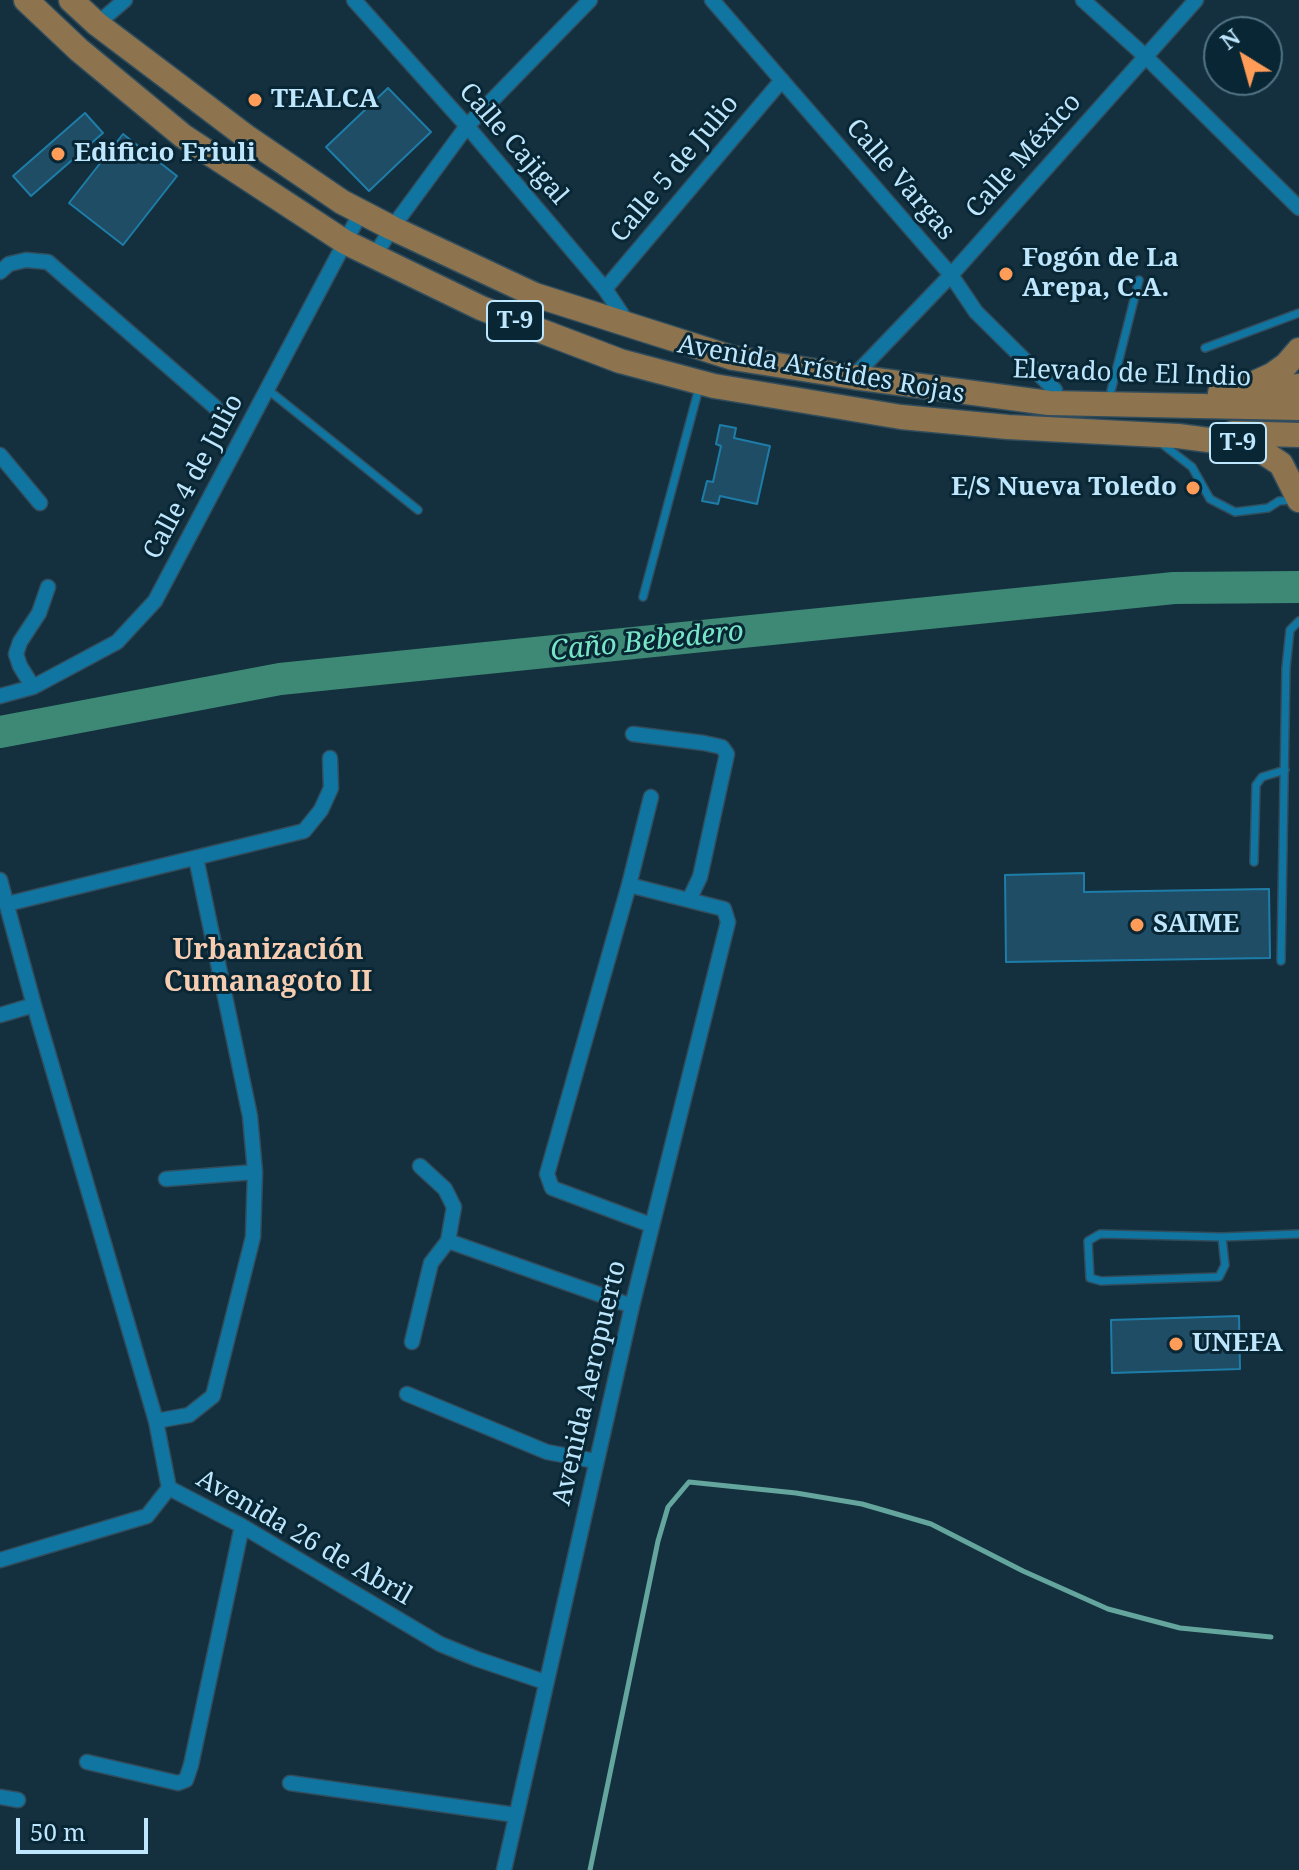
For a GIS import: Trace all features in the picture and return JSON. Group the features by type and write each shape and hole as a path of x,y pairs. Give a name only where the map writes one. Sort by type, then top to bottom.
{"main road":[{"name":"Avenida Arístides Rojas","path":"26,0 79,50 183,136 345,242 481,308 620,361 700,382 901,417 1091,431"},
{"name":"Avenida Arístides Rojas","path":"71,0 97,24 248,138 361,212 535,295 733,358 937,390"},
{"name":"T-9","path":"1233,392 1272,375 1299,350"},
{"name":"T-9","path":"1055,390 1233,392 1299,386"},
{"name":"Elevado de El Indio","path":"937,390 1055,390"},
{"name":"Elevado de El Indio","path":"937,390 1049,403 1299,408"},
{"name":"T-9","path":"1091,431 1150,434 1254,446 1281,464 1299,500"},
{"path":"1091,431 1299,435"}],"street":[{"path":"97,24 125,0"},
{"name":"Calle Cajigal","path":"354,0 467,126 605,289 629,325"},
{"path":"375,255 467,126 590,0"},
{"name":"Calle Vargas","path":"712,0 951,275 976,312 1055,390"},
{"path":"1083,0 1145,56 1299,208"},
{"name":"Calle México","path":"853,377 951,275 1196,0"},
{"name":"Calle 5 de Julio","path":"605,289 782,80"},
{"name":"Calle 4 de Julio","path":"0,696 33,687 117,642 155,601 361,212"},
{"path":"0,272 9,264 26,260 48,262 215,407"},
{"path":"0,455 40,503"},
{"path":"33,687 16,654 39,613 48,587"},
{"path":"629,885 689,900 700,877 727,754 722,747 704,743 633,734"},
{"path":"7,904 304,831 321,810 331,788 330,758"},
{"path":"651,797 547,1174 552,1188 651,1225"},
{"path":"156,1421 189,1415 213,1396 253,1237 255,1172 250,1116 196,858"},
{"path":"0,880 156,1421 169,1488"},
{"name":"Avenida Aeropuerto","path":"504,1870 595,1461 728,922 724,909 689,900"},
{"path":"0,1015 34,1005"},
{"path":"412,1342 431,1263 448,1241 454,1207 445,1189 420,1166"},
{"path":"166,1179 255,1172"},
{"path":"448,1241 632,1306"},
{"path":"407,1394 547,1452 595,1461"},
{"name":"Avenida 26 de Abril","path":"0,1560 147,1516 169,1488 242,1526 440,1644 545,1682"},
{"path":"87,1762 178,1783 186,1780 242,1526"},
{"path":"290,1783 516,1815"},
{"path":"0,1797 18,1800"}],"lane":[{"path":"1111,391 1139,280"},
{"path":"1205,348 1299,313"},
{"path":"643,597 700,382"},
{"path":"267,389 418,510"},
{"path":"1150,434 1192,467 1210,499 1235,512 1268,508 1279,501 1299,500"},
{"path":"1281,961 1286,668 1290,630 1299,621"},
{"path":"1254,862 1256,785 1262,777 1285,770"},
{"path":"1222,1237 1225,1265 1219,1277 1101,1281 1090,1278 1088,1241 1100,1234 1222,1237 1299,1234"}],"building":[{"path":"388,88 431,132 369,191 326,147"},
{"name":"Edificio Friuli","path":"85,113 103,133 31,196 13,176"},
{"path":"123,134 177,176 123,245 69,203"},
{"path":"720,425 736,428 734,438 770,446 757,504 720,496 718,504 702,501 707,481 713,482 721,446 716,444"},
{"name":"SAIME","path":"1084,873 1084,892 1269,889 1270,958 1006,962 1005,875"},
{"name":"UNEFA","path":"1239,1316 1240,1369 1112,1373 1111,1320"}],"waterway":[{"name":"Caño Bebedero","path":"0,732 280,679 1174,588 1299,587"},
{"path":"590,1870 658,1541 668,1507 689,1482 796,1493 862,1504 931,1524 1023,1571 1108,1609 1180,1628 1271,1637"}],"place":[{"name":"TEALCA","path":"255,100"},
{"name":"Edificio Friuli","path":"58,154"},
{"name":"Fogón de La Arepa, C.A.","path":"1006,274"},
{"name":"E/S Nueva Toledo","path":"1193,488"},
{"name":"SAIME","path":"1137,925"},
{"name":"UNEFA","path":"1176,1344"}],"district":[{"name":"Urbanización Cumanagoto II","path":"268,967"}]}
